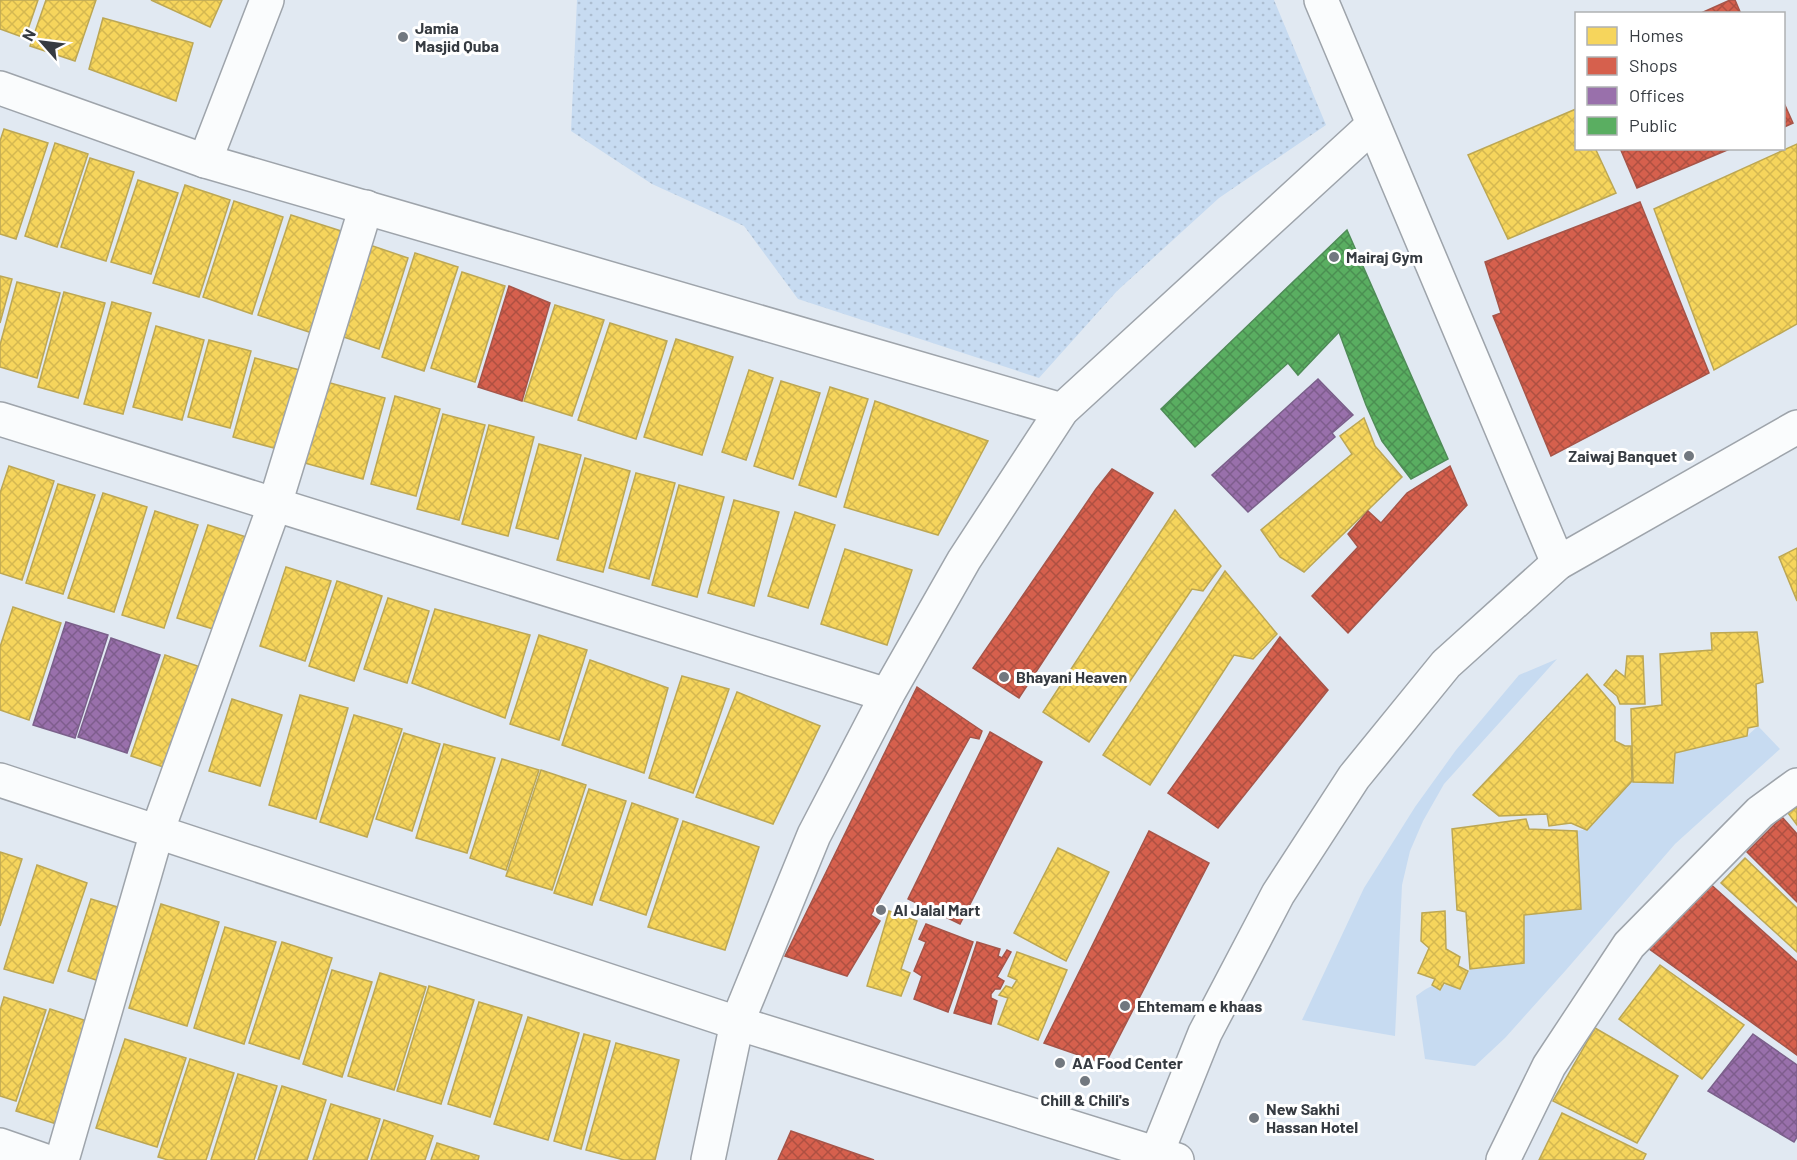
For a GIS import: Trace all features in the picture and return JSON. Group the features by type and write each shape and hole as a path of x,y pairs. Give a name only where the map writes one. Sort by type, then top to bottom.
{"street":[{"path":"205,161 267,0"},
{"path":"1321,0 1557,563"},
{"path":"0,88 205,161 1062,410"},
{"path":"708,1160 737,1023 814,835 887,695 964,560 1062,410 1373,125"},
{"path":"62,1160 157,832 275,504 366,207"},
{"path":"0,419 887,695"},
{"path":"0,780 737,1023 1162,1158 1205,1033 1272,904 1354,777 1446,664 1557,563 1797,427"},
{"path":"1503,1160 1549,1066 1629,945 1760,812 1797,785"},
{"path":"0,1146 44,1160"}],"shaded area":[{"path":"577,0 1274,0 1326,125 1219,198 1117,291 1039,378 798,299 744,226 652,184 571,131"},
{"path":"1557,659 1444,784 1423,821 1410,851 1402,885 1395,1036 1302,1020 1364,888 1415,807 1456,750 1519,675"},
{"path":"1758,726 1780,749 1675,844 1505,1038 1475,1066 1425,1059 1416,996 1427,988 1441,984 1460,989 1470,969 1524,963 1524,915 1577,831 1587,829 1632,781 1673,783 1675,753 1747,736"}],"building: Homes":[{"path":"0,0 38,0 25,38 0,29"},
{"path":"46,0 96,0 75,61 30,46"},
{"path":"151,0 222,0 210,27"},
{"path":"103,18 193,43 176,101 89,69"},
{"path":"1575,109 1575,150 1596,150 1616,193 1508,239 1468,155"},
{"path":"4,129 48,143 16,239 0,234 0,141"},
{"path":"55,143 88,154 57,247 25,236"},
{"path":"1797,144 1797,324 1714,370 1654,209"},
{"path":"90,158 134,172 106,261 61,247"},
{"path":"138,180 178,193 151,274 111,262"},
{"path":"185,185 230,200 199,297 153,283"},
{"path":"234,201 283,217 252,314 203,297"},
{"path":"291,215 357,236 324,337 258,315"},
{"path":"361,242 408,258 379,349 332,333"},
{"path":"415,253 458,267 424,371 382,357"},
{"path":"462,272 505,286 475,382 431,368"},
{"path":"0,276 12,279 0,323"},
{"path":"17,282 60,293 37,378 0,367 0,345"},
{"path":"64,292 105,303 78,398 38,387"},
{"path":"112,302 151,313 123,414 84,404"},
{"path":"555,305 604,320 572,416 524,401"},
{"path":"610,323 667,341 636,439 578,420"},
{"path":"156,326 204,340 182,420 133,407"},
{"path":"676,339 733,357 702,455 644,437"},
{"path":"209,340 251,351 230,428 188,417"},
{"path":"255,358 311,373 289,452 233,437"},
{"path":"749,370 773,378 746,460 722,452"},
{"path":"323,381 385,398 363,479 301,462"},
{"path":"781,381 820,393 793,479 754,466"},
{"path":"830,387 868,399 836,497 799,485"},
{"path":"395,396 440,409 416,496 371,484"},
{"path":"875,401 988,441 938,535 844,507"},
{"path":"443,414 485,425 459,520 417,509"},
{"path":"1364,418 1375,446 1402,477 1304,572 1280,557 1261,530 1352,454 1340,436"},
{"path":"489,425 534,437 508,536 462,524"},
{"path":"539,444 581,455 558,539 516,528"},
{"path":"585,458 630,471 603,572 557,560"},
{"path":"9,466 54,481 22,580 0,573 0,493"},
{"path":"636,473 675,483 649,579 609,568"},
{"path":"58,484 95,495 63,594 26,583"},
{"path":"679,485 724,497 697,597 652,585"},
{"path":"103,493 147,507 114,612 68,598"},
{"path":"734,500 779,512 754,606 708,593"},
{"path":"1175,510 1221,566 1203,591 1192,589 1089,742 1043,712"},
{"path":"155,511 198,525 164,628 122,615"},
{"path":"795,512 835,525 808,608 768,596"},
{"path":"208,525 256,540 226,633 177,618"},
{"path":"1797,548 1797,601 1779,557"},
{"path":"845,549 912,570 887,645 821,624"},
{"path":"286,567 331,581 305,661 260,646"},
{"path":"1225,571 1277,634 1253,659 1234,655 1150,785 1103,755"},
{"path":"337,581 382,596 354,681 309,666"},
{"path":"388,598 429,611 407,683 364,669"},
{"path":"13,607 61,623 29,720 0,710 0,647"},
{"path":"435,609 530,635 505,718 412,683"},
{"path":"1757,632 1763,682 1756,684 1758,726 1748,728 1747,736 1675,753 1673,783 1633,782 1631,709 1662,705 1660,654 1712,650 1711,633"},
{"path":"539,635 587,650 559,740 510,724"},
{"path":"165,655 212,671 178,772 131,756"},
{"path":"1627,656 1643,656 1645,704 1620,704 1617,696 1604,685 1616,670 1625,677"},
{"path":"590,660 668,688 644,773 562,745"},
{"path":"1587,674 1615,707 1615,741 1631,746 1632,781 1587,830 1571,823 1549,826 1547,814 1499,816 1473,795"},
{"path":"682,676 729,689 693,793 649,778"},
{"path":"737,692 820,726 773,824 696,797"},
{"path":"300,695 348,708 316,819 269,805"},
{"path":"232,699 282,715 260,786 209,771"},
{"path":"354,715 402,729 367,837 320,822"},
{"path":"404,733 440,744 412,831 376,819"},
{"path":"444,744 495,758 467,853 416,838"},
{"path":"502,759 539,770 506,870 470,858"},
{"path":"541,770 586,785 552,890 506,876"},
{"path":"589,789 626,801 592,905 554,893"},
{"path":"632,803 678,819 646,915 600,900"},
{"path":"1797,807 1797,825 1788,813"},
{"path":"1526,819 1529,829 1577,831 1581,909 1524,915 1524,963 1470,969 1466,912 1457,910 1452,829"},
{"path":"683,821 759,847 725,950 648,927"},
{"path":"1058,848 1109,872 1066,961 1014,933"},
{"path":"0,852 22,859 0,926"},
{"path":"1745,858 1797,908 1797,952 1721,883"},
{"path":"37,865 87,883 53,983 4,969"},
{"path":"91,899 141,914 118,987 68,971"},
{"path":"161,904 219,922 187,1026 129,1008"},
{"path":"889,911 917,921 901,969 910,973 901,996 867,986"},
{"path":"1445,911 1446,949 1460,957 1458,966 1468,971 1460,989 1444,983 1440,990 1432,985 1435,979 1418,973 1429,948 1421,941 1422,913"},
{"path":"225,927 276,942 244,1044 194,1028"},
{"path":"282,942 332,958 299,1059 249,1043"},
{"path":"1017,952 1067,970 1038,1040 998,1024 1008,998 999,995 1006,986 1012,988 1017,980 1008,976"},
{"path":"1660,965 1744,1025 1702,1079 1619,1019"},
{"path":"332,970 372,982 342,1077 303,1064"},
{"path":"380,973 426,987 394,1090 348,1076"},
{"path":"429,986 474,1000 441,1104 397,1091"},
{"path":"4,997 46,1010 16,1101 0,1096 0,1010"},
{"path":"479,1002 522,1015 490,1117 448,1104"},
{"path":"50,1009 102,1026 69,1128 16,1111"},
{"path":"528,1017 579,1033 548,1140 494,1124"},
{"path":"1595,1028 1678,1076 1637,1143 1553,1101"},
{"path":"584,1034 610,1041 581,1149 554,1141"},
{"path":"125,1039 186,1058 157,1147 96,1128"},
{"path":"616,1043 679,1060 655,1160 624,1160 586,1150"},
{"path":"190,1059 234,1073 206,1160 168,1160 158,1157"},
{"path":"238,1074 277,1086 254,1160 211,1160"},
{"path":"282,1086 326,1100 307,1160 258,1160"},
{"path":"331,1104 380,1119 367,1160 313,1160"},
{"path":"1562,1113 1646,1154 1643,1160 1539,1160"},
{"path":"384,1120 433,1136 425,1160 371,1160"},
{"path":"437,1143 479,1156 478,1160 431,1160"}],"building: Shops":[{"path":"1735,0 1740,12 1703,12"},
{"path":"1785,105 1793,123 1785,127"},
{"path":"1621,150 1727,150 1637,188"},
{"path":"1640,202 1709,373 1551,456 1493,316 1501,313 1485,262"},
{"path":"509,286 550,303 522,401 478,387"},
{"path":"1450,466 1467,505 1348,633 1312,596 1358,547 1348,534 1368,511 1381,523 1407,493"},
{"path":"1112,469 1153,493 1019,698 973,668"},
{"path":"1280,637 1328,690 1218,828 1168,793"},
{"path":"917,687 982,731 979,739 970,737 871,915 880,921 847,976 785,956"},
{"path":"990,732 1042,762 960,924 908,899"},
{"path":"1782,817 1797,834 1797,902 1747,852"},
{"path":"1149,831 1209,863 1105,1064 1044,1043"},
{"path":"1707,881 1797,962 1797,1055 1648,948"},
{"path":"926,924 973,942 948,1012 914,999 922,976 914,971 926,942 919,939"},
{"path":"977,942 1000,949 998,956 1002,958 1007,950 1011,952 997,977 1004,981 1000,989 995,989 991,994 991,998 997,1001 991,1024 954,1013"},
{"path":"791,1131 874,1160 778,1160"}],"building: Offices":[{"path":"1318,379 1353,415 1332,433 1335,437 1248,512 1212,475"},
{"path":"66,622 108,635 75,738 33,725"},
{"path":"111,638 160,655 127,753 78,737"},
{"path":"1753,1034 1797,1065 1797,1137 1794,1142 1708,1091"}],"building: Public":[{"path":"1347,230 1448,459 1411,479 1382,441 1339,332 1298,375 1288,363 1195,447 1161,409"}],"place":[{"name":"Jamia Masjid Quba","path":"403,37"},
{"name":"Mairaj Gym","path":"1334,257"},
{"name":"Zaiwaj Banquet","path":"1689,456"},
{"name":"Bhayani Heaven","path":"1004,677"},
{"name":"Al Jalal Mart","path":"881,910"},
{"name":"Ehtemam e khaas","path":"1125,1006"},
{"name":"AA Food Center","path":"1060,1063"},
{"name":"Chill & Chili's","path":"1085,1081"},
{"name":"New Sakhi Hassan Hotel","path":"1254,1118"}]}
